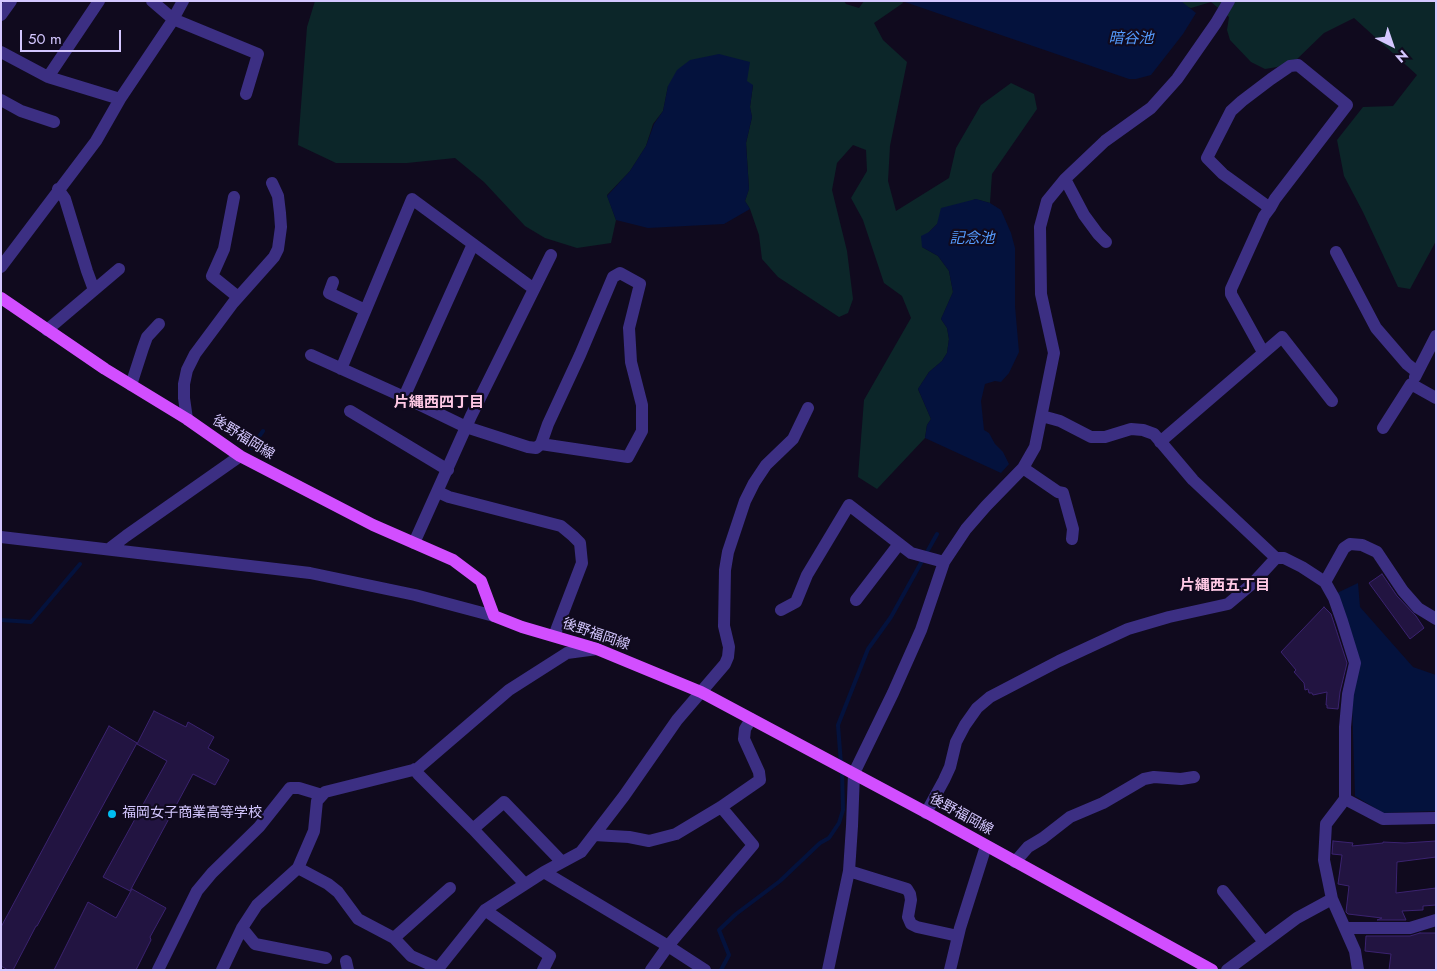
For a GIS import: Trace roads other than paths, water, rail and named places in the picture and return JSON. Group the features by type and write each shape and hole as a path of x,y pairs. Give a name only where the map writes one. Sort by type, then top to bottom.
{"main road":[{"name":"後野福岡線","path":"1,298 131,385 187,419 240,456 346,512 453,560 481,581 494,616 597,649 701,692 854,773 1212,970"}],"street":[{"path":"1,15 11,1"},
{"path":"48,77 99,1"},
{"path":"152,1 173,20 258,54 246,94"},
{"path":"1,267 40,218 58,189 96,141 120,99 173,20 183,1"},
{"path":"828,970 848,871 854,773 921,630 944,562 966,529 1023,468 1035,447 1054,353 1041,294 1040,227 1047,201 1065,179 1105,141 1151,108 1177,79 1229,1"},
{"path":"1,52 48,77 120,99"},
{"path":"1263,352 1231,294 1232,288 1270,208 1347,105 1298,65 1290,66 1271,78 1231,111 1207,158 1223,174 1270,208"},
{"path":"1,100 20,111 54,122"},
{"path":"1065,179 1084,215 1106,242"},
{"path":"187,419 184,398 187,370 195,354 238,297 274,257 278,249 281,227 280,213 278,196 272,183"},
{"path":"58,189 67,202 94,290"},
{"path":"234,196 224,249 212,276 238,297"},
{"path":"341,369 412,199 534,289"},
{"path":"404,397 473,244"},
{"path":"1336,252 1376,328 1407,364 1418,372"},
{"path":"414,543 466,427 551,255"},
{"path":"47,330 119,269"},
{"path":"311,355 466,427 536,448 541,444 613,277 620,273 640,284 629,328 631,362 642,405 642,431 628,458 541,444"},
{"path":"329,292 365,310"},
{"path":"131,385 145,342 159,324"},
{"path":"1383,428 1418,372 1436,336"},
{"path":"1160,442 1282,337 1332,401"},
{"path":"1411,384 1436,398"},
{"path":"298,868 328,884 338,892 358,919 394,938 411,956 438,969 485,910 544,872 581,852 624,796 677,720 725,664 729,647 724,626 725,570 728,552 744,501 766,465 793,438 808,408"},
{"path":"350,411 448,470"},
{"path":"1042,416 1060,422 1091,438 1105,437 1131,429 1143,430 1154,434 1192,480 1276,558 1284,558 1325,582 1334,598 1355,663 1348,694 1344,735 1345,799 1326,824 1324,860 1332,899 1355,951 1358,970"},
{"path":"109,550 240,456"},
{"path":"1023,468 1058,492 1064,493 1073,529 1072,539"},
{"path":"438,492 449,497 561,526 580,544 582,563 554,636"},
{"path":"781,610 796,602 807,575 849,505 916,556 944,562"},
{"path":"1,537 310,573 415,595 494,616"},
{"path":"856,600 899,544"},
{"path":"1325,582 1344,548 1350,544 1362,545 1377,552 1403,591 1418,608 1436,619"},
{"path":"926,813 950,767 956,742 965,725 982,703 1000,690 1128,629 1169,617 1228,604 1253,583 1276,558"},
{"path":"222,970 242,928 257,905 298,868 314,832 317,801 325,792 415,769 509,690 567,653 597,649"},
{"path":"594,835 629,837 649,841 676,834 721,807 760,780 759,772 744,739 745,729 751,719"},
{"path":"415,769 525,884"},
{"path":"1015,862 1028,847 1070,817 1102,803 1144,779 1154,777 1182,779 1194,777"},
{"path":"158,970 197,891 212,873 259,828 290,788 298,788 322,795"},
{"path":"1345,799 1383,819 1436,818"},
{"path":"474,829 504,802 562,862"},
{"path":"651,970 668,946 753,846 721,807"},
{"path":"950,970 958,936 986,846"},
{"path":"848,871 907,890 911,900 908,917 911,924 958,936"},
{"path":"544,872 705,970"},
{"path":"394,938 450,888"},
{"path":"1223,891 1264,942"},
{"path":"1227,970 1297,918 1332,899"},
{"path":"485,910 550,956 542,970"},
{"path":"1345,928 1410,928 1436,920"},
{"path":"242,928 254,944 326,958"}],"water":[{"name":"暗谷池","path":"902,1 1181,1 1196,13 1183,34 1151,75 1129,79"},
{"path":"719,54 750,62 747,81 753,85 750,107 752,117 746,143 749,189 745,201 750,209 724,224 648,228 616,220 607,196 630,171 646,146 654,124 663,111 668,86 677,70 690,60"},
{"name":"記念池","path":"976,199 990,203 1001,210 1015,248 1015,306 1019,352 1009,373 1001,382 995,381 985,384 981,401 984,430 989,433 995,444 1003,452 1009,464 1001,473 925,438 927,425 931,419 918,389 929,372 942,361 947,353 949,339 947,328 941,319 953,292 949,271 938,256 922,247 921,236 929,232 937,224 941,208"},
{"path":"1358,583 1360,607 1413,667 1436,675 1436,811 1383,813 1355,796 1352,702 1360,661 1337,593"}],"waterway":[{"path":"251,448 263,431"},
{"path":"841,764 838,725 868,649 891,617 937,534"},
{"path":"1,620 31,622 80,564"},
{"path":"721,970 729,955 719,930 736,914 780,881 820,843 829,838 839,823 843,810 842,771"}],"place":[{"name":"福岡女子商業高等学校","path":"112,814"}],"district":[{"name":"片縄西四丁目","path":"439,403"},
{"name":"片縄西五丁目","path":"1225,586"}]}
